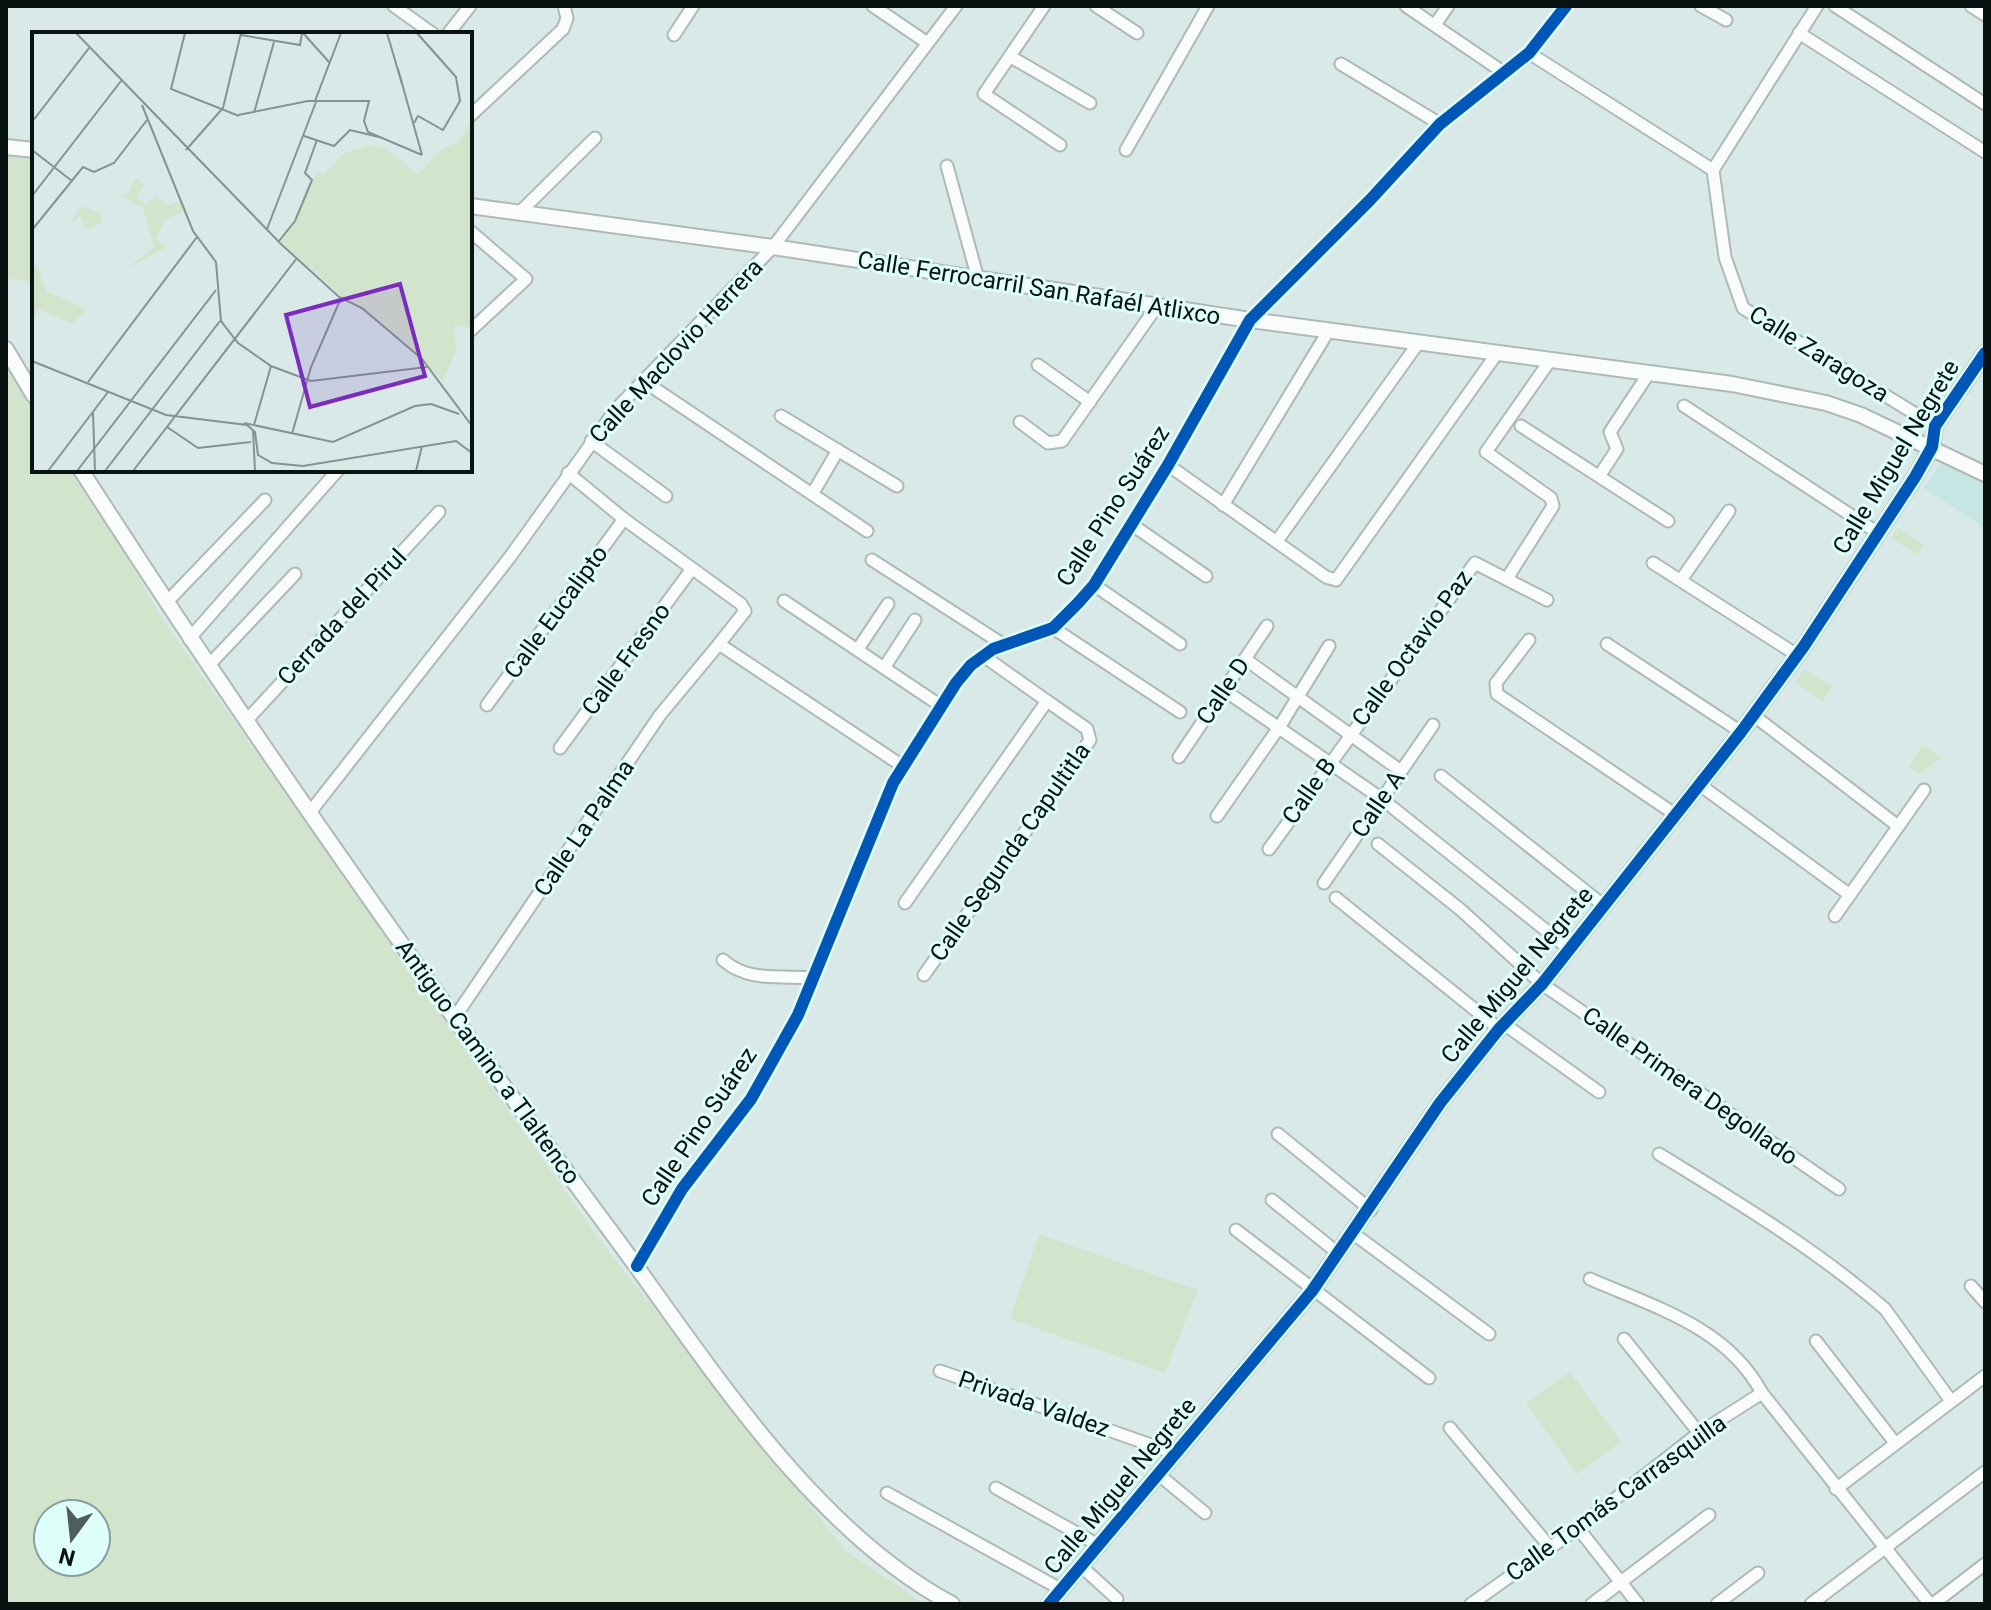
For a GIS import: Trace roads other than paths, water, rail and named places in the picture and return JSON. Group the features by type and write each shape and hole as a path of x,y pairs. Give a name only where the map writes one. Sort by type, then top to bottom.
{"street":[{"path":"394,6 430,32"},
{"path":"450,32 470,6"},
{"path":"472,114 563,29 567,18 564,6"},
{"path":"674,35 693,6"},
{"path":"873,6 926,42"},
{"name":"Calle Maclovio Herrera","path":"311,811 510,557 591,441 642,380 773,247 956,6"},
{"path":"1044,6 984,94 1060,145"},
{"path":"1096,6 1137,33"},
{"path":"1126,150 1208,6"},
{"path":"1406,6 1503,72"},
{"path":"1435,25 1448,6"},
{"name":"Calle Pino Suárez","path":"637,1266 682,1189 751,1099 798,1015 893,783 941,706 971,665 1004,645 1053,628 1094,585 1168,465 1250,320 1370,200 1440,124 1529,53 1566,6"},
{"path":"1701,6 1726,20"},
{"path":"1529,53 1713,170 1817,6"},
{"path":"1835,6 1985,104"},
{"path":"1971,6 1985,15"},
{"path":"1799,33 1985,152"},
{"path":"1011,57 1090,103"},
{"path":"1341,64 1440,124"},
{"path":"520,212 595,138"},
{"path":"6,147 32,150"},
{"path":"947,166 978,279"},
{"name":"Calle Zaragoza","path":"1713,170 1725,257 1743,308 1935,426"},
{"name":"Calle Ferrocarril San Rafaél Atlixco","path":"472,206 773,247 1250,320 1732,384 1826,403 1932,447 1985,474"},
{"path":"472,233 526,279 472,329"},
{"path":"1020,422 1055,444 1062,441 1157,306"},
{"path":"1223,505 1329,330"},
{"path":"1277,541 1419,342"},
{"path":"6,349 32,393"},
{"path":"1168,465 1326,577 1336,580 1498,352"},
{"name":"Calle Miguel Negrete","path":"1049,1604 1312,1291 1371,1210 1440,1103 1542,984 1741,732 1797,655 1878,533 1932,447 1935,426 1985,353"},
{"path":"1547,600 1508,577 1553,506 1551,498 1486,452 1551,359"},
{"path":"1038,365 1090,402"},
{"path":"1600,475 1617,449 1610,432 1649,373"},
{"path":"642,380 867,531"},
{"path":"1684,406 1878,533"},
{"path":"781,416 897,486"},
{"path":"1521,426 1668,521"},
{"path":"591,441 666,496"},
{"path":"813,493 838,450"},
{"name":"Antiguo Camino a Tlaltenco","path":"82,472 189,639 455,1017 637,1266 810,1493 883,1561 952,1604"},
{"path":"189,639 336,472"},
{"path":"568,473 691,570"},
{"path":"166,603 265,500"},
{"path":"1681,580 1729,511"},
{"name":"Cerrada del Pirul","path":"246,721 439,512"},
{"name":"Calle Eucalipto","path":"487,705 624,519"},
{"path":"1131,524 1206,576"},
{"path":"872,560 1004,645"},
{"name":"Calle Octavio Paz","path":"1349,734 1475,563 1508,577"},
{"path":"1653,563 1797,655"},
{"name":"Calle La Palma","path":"455,1017 660,715 745,611 741,604 691,570"},
{"name":"Calle Fresno","path":"560,748 691,570"},
{"path":"208,666 295,574"},
{"path":"1094,585 1180,644"},
{"path":"784,601 941,706"},
{"path":"858,649 888,604"},
{"path":"884,668 915,620"},
{"name":"Calle D","path":"1179,757 1267,626"},
{"path":"1053,628 1180,712"},
{"path":"1529,640 1496,683 1497,694 1676,815"},
{"path":"719,644 904,767"},
{"path":"1607,644 1741,732"},
{"path":"1217,816 1280,726 1329,646"},
{"path":"905,903 1047,701 985,657"},
{"path":"1245,659 1401,771"},
{"path":"1224,690 1382,799 1568,948"},
{"name":"Calle Segunda Capultitla","path":"924,975 1090,740 1087,729 1047,701"},
{"path":"1753,715 1898,826"},
{"name":"Calle A","path":"1324,883 1433,725"},
{"name":"Calle B","path":"1269,849 1349,734"},
{"path":"1441,776 1603,905"},
{"path":"1700,785 1850,895"},
{"path":"1835,916 1924,790"},
{"name":"Calle Primera Degollado","path":"1378,844 1461,910 1542,984 1839,1189"},
{"path":"1336,898 1502,1027 1599,1092"},
{"path":"723,960 734,969 750,975 814,978"},
{"path":"1278,1134 1371,1210"},
{"path":"1659,1154 1839,1270 1874,1299 1885,1309 1951,1401"},
{"path":"1272,1200 1339,1254"},
{"path":"1236,1230 1429,1378"},
{"path":"1354,1234 1489,1334"},
{"path":"1590,1279 1707,1331 1738,1356 1762,1393 1836,1489 1932,1604 1985,1564"},
{"path":"1971,1286 1985,1302"},
{"path":"1624,1339 1699,1433"},
{"path":"1816,1341 1895,1443"},
{"name":"Privada Valdez","path":"940,1371 1174,1453"},
{"path":"1836,1489 1985,1376"},
{"name":"Calle Tomás Carrasquilla","path":"1471,1604 1578,1528 1699,1433 1762,1393"},
{"path":"1450,1428 1549,1546"},
{"path":"1811,1604 1985,1472"},
{"path":"1158,1474 1205,1513"},
{"path":"996,1488 1100,1546"},
{"path":"887,1493 1062,1590"},
{"path":"1592,1604 1709,1515"},
{"path":"1578,1528 1638,1604"},
{"path":"1082,1567 1117,1599"},
{"path":"1717,1604 1758,1573"}]}
